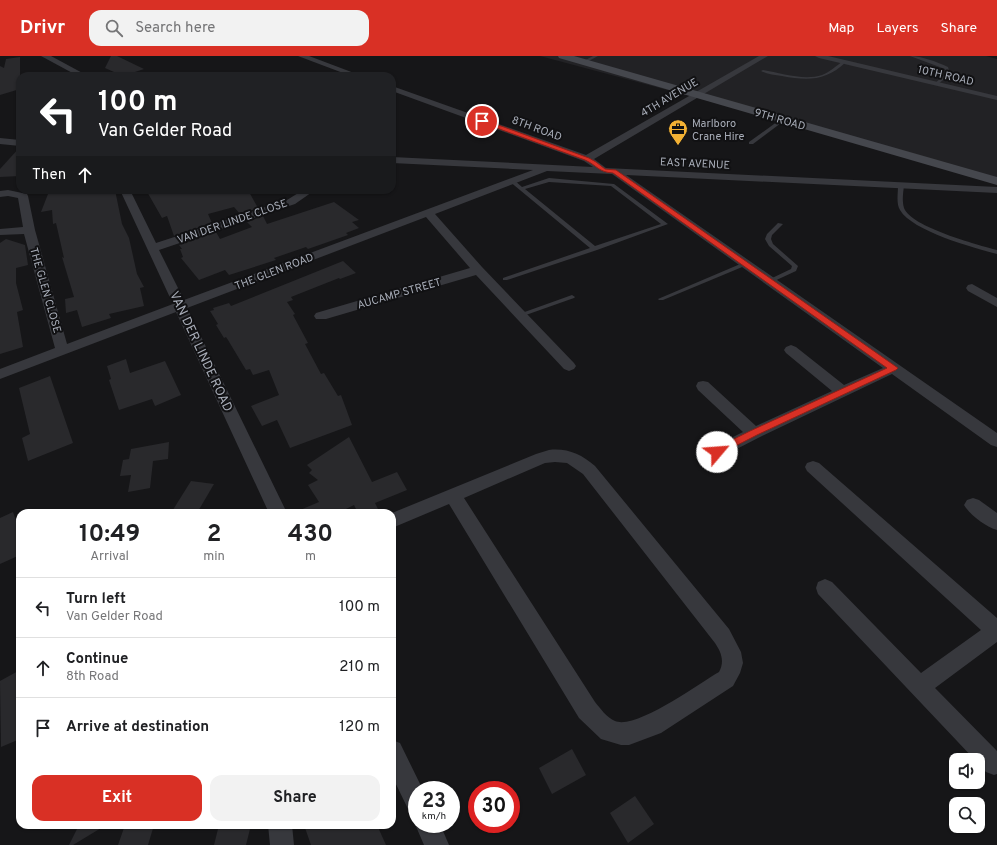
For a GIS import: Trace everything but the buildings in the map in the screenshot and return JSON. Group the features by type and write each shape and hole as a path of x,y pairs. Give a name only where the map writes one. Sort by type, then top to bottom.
{"main road":[{"name":"9TH ROAD","path":"563,56 997,181"}],"street":[{"path":"44,56 76,72"},
{"path":"302,56 347,72"},
{"name":"4TH AVENUE","path":"587,159 764,56"},
{"name":"10TH ROAD","path":"819,56 997,98"},
{"name":"8TH ROAD","path":"396,89 587,159 609,171 770,281 997,441"},
{"path":"0,142 16,142"},
{"name":"EAST AVENUE","path":"396,160 997,190"},
{"name":"THE GLEN ROAD","path":"0,374 428,213 516,185 548,168"},
{"name":"THE GLEN CLOSE","path":"0,194 8,193 23,196 29,230 62,350"},
{"name":"VAN DER LINDE ROAD","path":"127,194 276,509"},
{"name":"VAN DER LINDE CLOSE","path":"153,248 291,202 304,194"},
{"path":"428,213 478,270 569,366"},
{"name":"THE GLEN CLOSE","path":"0,232 29,230"},
{"name":"AUCAMP STREET","path":"320,316 478,270"},
{"path":"972,288 997,303"},
{"path":"790,350 843,392"},
{"path":"717,452 754,433 894,368"},
{"path":"703,386 754,433"},
{"path":"396,519 542,458 562,455 581,462 722,636 730,649 732,670 726,679 653,725 628,734 620,734 610,731 601,725 587,710 453,496"},
{"path":"813,467 997,631 919,687"},
{"path":"973,505 997,524"},
{"path":"825,588 994,764"},
{"path":"396,759 408,784"},
{"path":"280,829 282,845"},
{"path":"431,833 437,845"}],"lane":[{"path":"584,62 596,56"},
{"path":"912,56 941,64 948,68 948,74 936,84"},
{"path":"763,71 804,77 818,77 827,74 844,62"},
{"path":"751,143 783,120"},
{"path":"505,279 665,224 612,185 549,180 516,185"},
{"path":"516,185 595,249"},
{"path":"901,186 900,204 902,210 912,220 944,235 997,252"},
{"path":"770,281 794,270 795,266 771,245 768,239 769,235 780,224"},
{"path":"660,299 745,264"},
{"path":"521,315 572,297"}],"shaded area":[{"path":"540,56 986,56 997,59 997,178"}],"place":[{"name":"Marlboro Crane Hire","path":"678,146"}],"route":[{"path":"482,121 587,159 599,166 604,171 614,171 894,368 754,433 717,452"}]}
